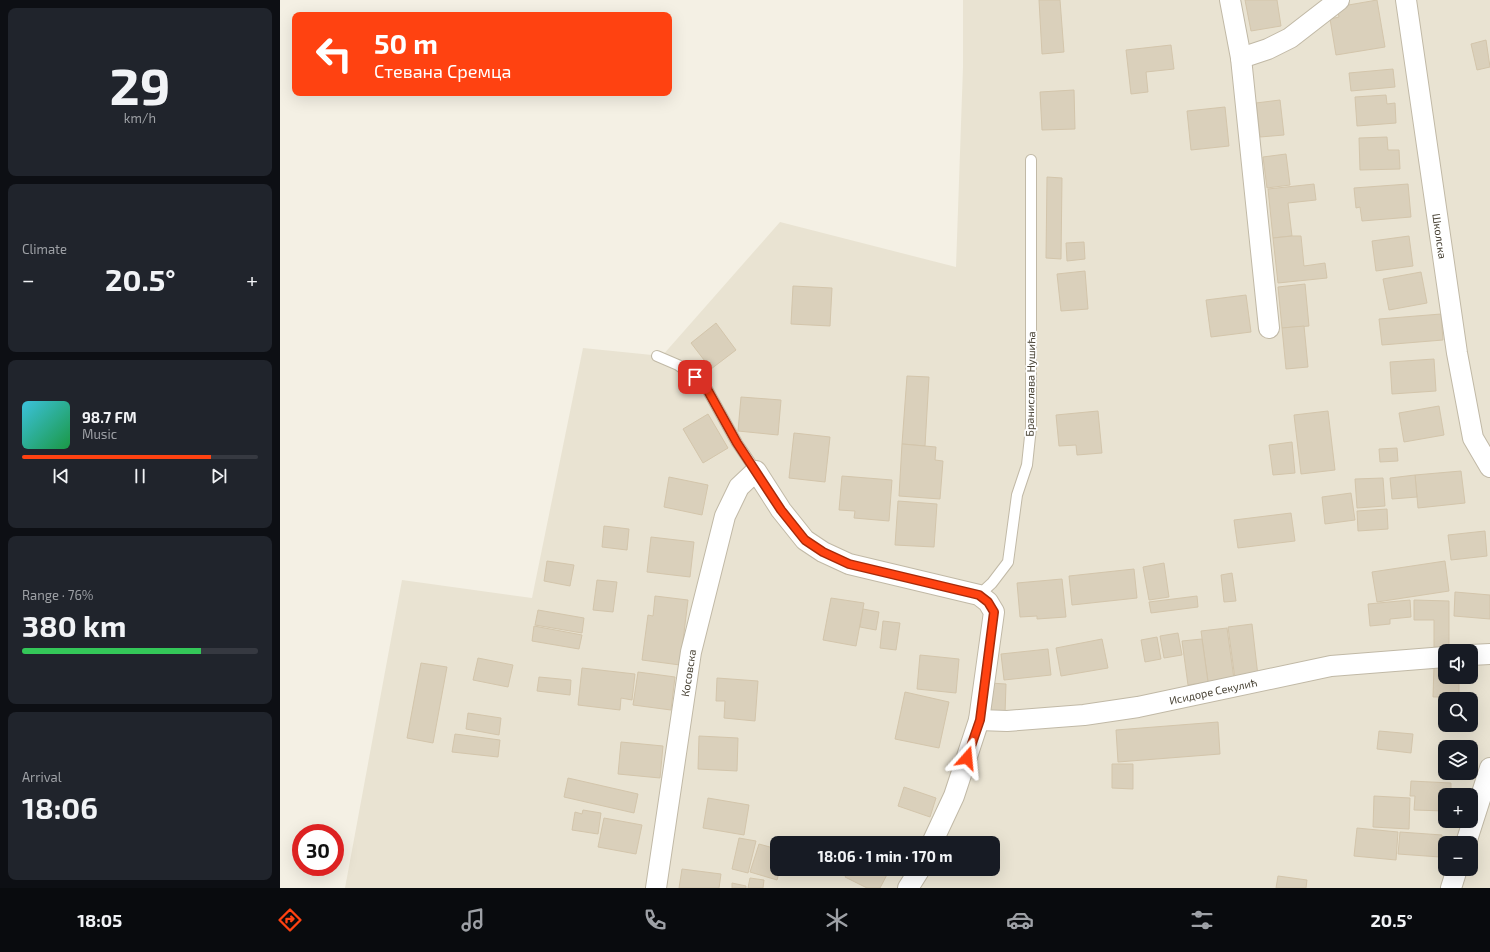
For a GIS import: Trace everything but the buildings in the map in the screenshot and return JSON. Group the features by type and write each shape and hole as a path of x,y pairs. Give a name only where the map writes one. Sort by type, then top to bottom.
{"street":[{"path":"1230,0 1242,58 1269,328"},
{"path":"1242,58 1268,49 1290,38 1339,0"},
{"name":"Школска","path":"1406,0 1457,353 1473,438 1490,467"},
{"path":"756,471 781,510 805,540 823,552 849,564 979,595 988,602 994,612 980,720 954,796 935,836"},
{"name":"Косовска","path":"656,888 691,652 725,516 739,488 756,471"},
{"path":"1478,655 1490,654"},
{"name":"Исидоре Секулић","path":"980,720 1007,721 1091,714 1138,707 1331,666 1438,658"},
{"path":"1468,836 1490,768"},
{"path":"908,888 916,876"},
{"path":"1451,888 1455,876"}],"lane":[{"name":"Бранислава Нушића","path":"979,595 992,583 1008,562 1017,495 1027,465 1031,427 1031,160"},
{"path":"657,356 678,365 695,377 707,389 737,443 756,471"}],"shaded area":[{"path":"963,0 1490,0 1490,888 345,888 402,580 532,598 583,348 662,356 780,222 956,267 963,67"}],"route":[{"path":"695,377 707,389 737,443 768,488 781,510 805,540 823,552 849,564 979,595 988,602 994,612 980,720 967,758"}]}
